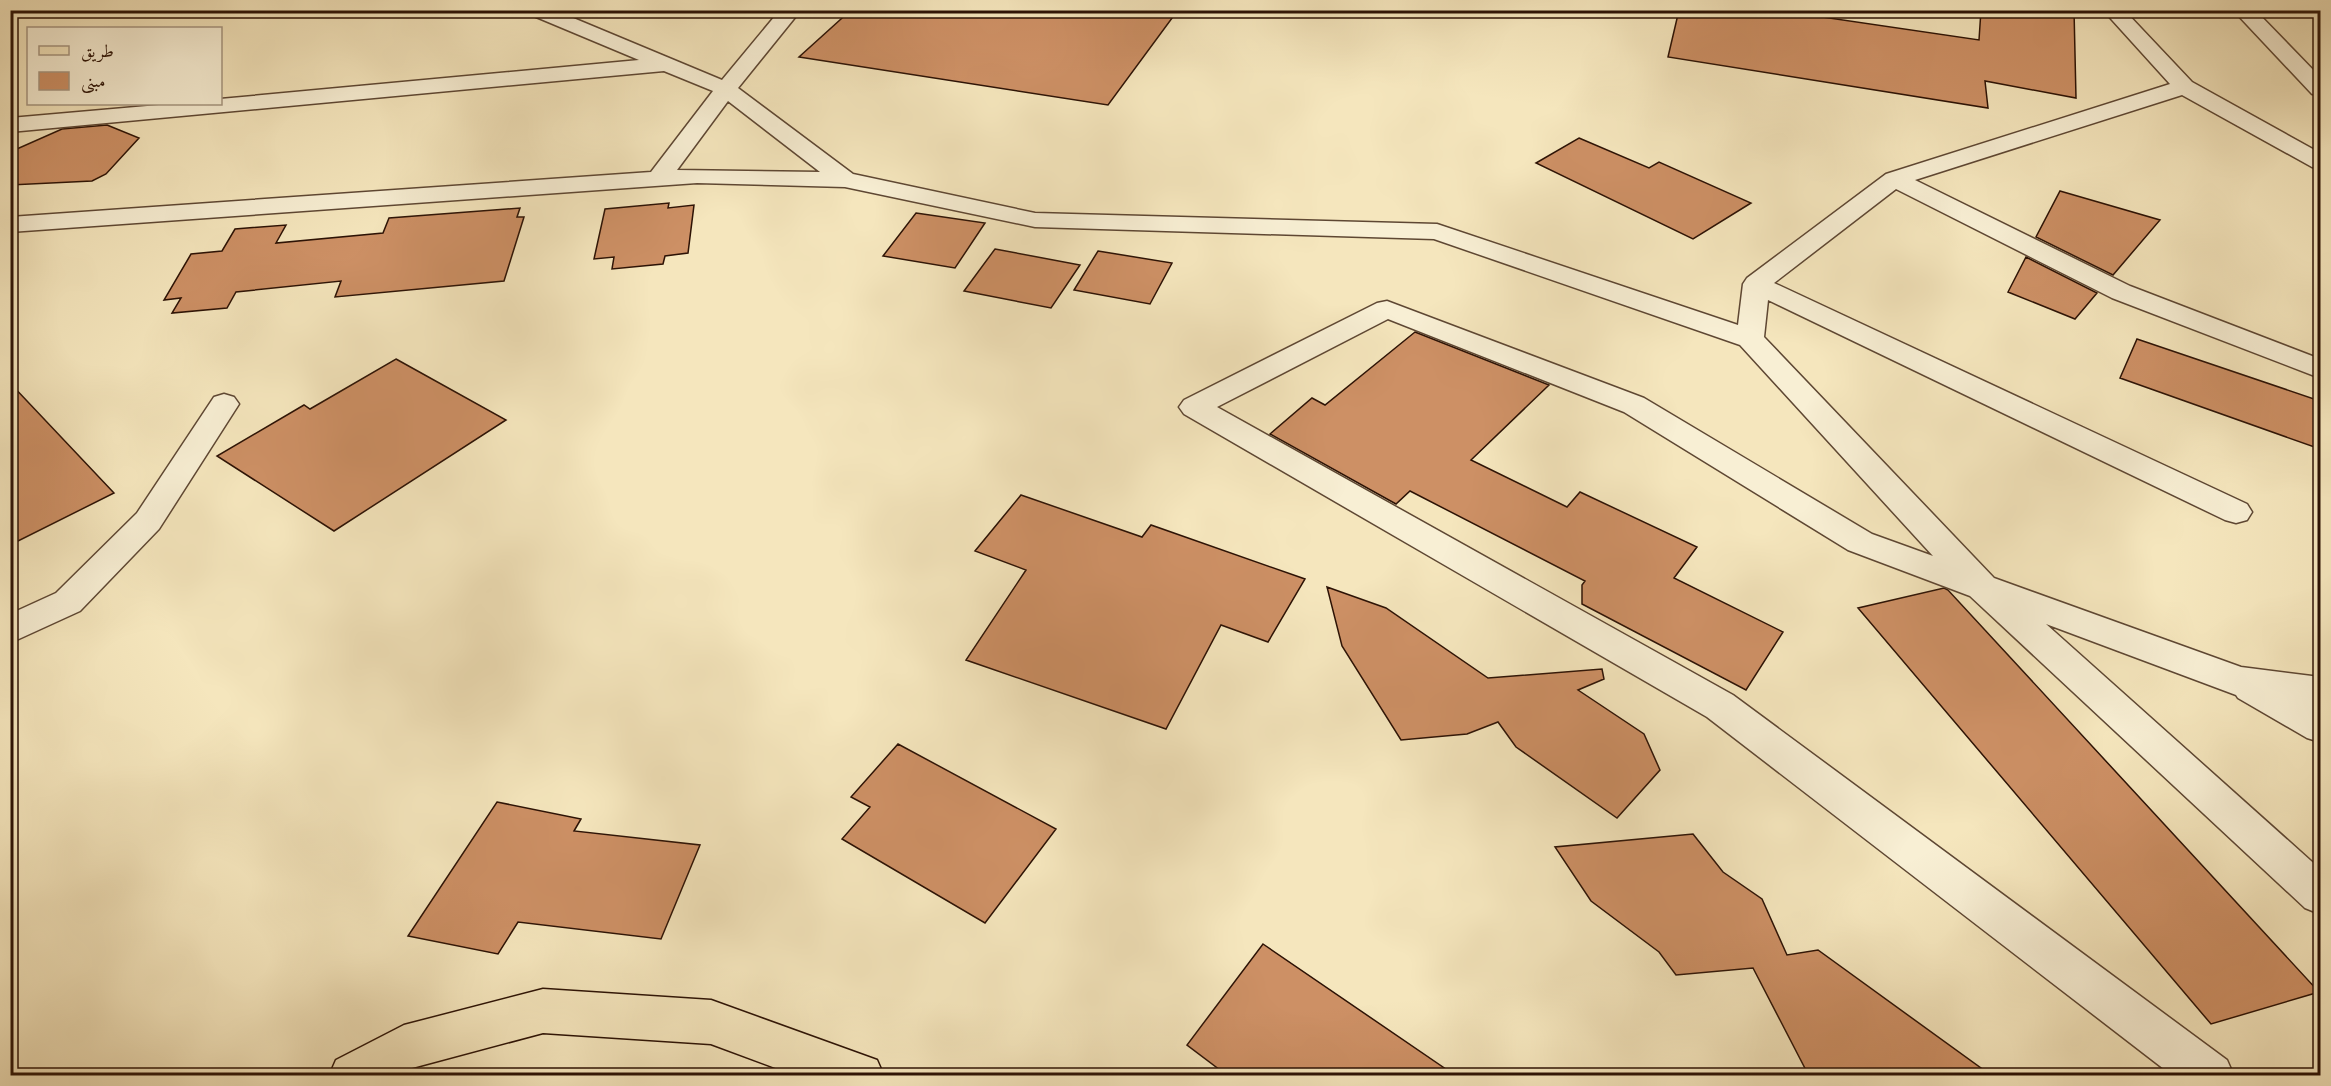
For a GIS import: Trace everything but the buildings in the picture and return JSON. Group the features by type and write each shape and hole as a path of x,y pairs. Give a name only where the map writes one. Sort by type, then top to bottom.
{"main road":[{"path":"352,1076 404,1048 543,1011 711,1022 861,1076"}],"street":[{"path":"536,10 726,89 845,180"},
{"path":"658,179 726,89 791,10"},
{"path":"2113,10 2184,87 2320,162"},
{"path":"2243,10 2320,89"},
{"path":"10,125 667,64"},
{"path":"1750,339 1756,284 1894,179 2184,87"},
{"path":"10,225 697,176 845,180 1035,220 1437,232 1750,339 1982,587 2320,895"},
{"path":"1894,179 2121,292 2320,369"},
{"path":"1756,284 2236,512"},
{"path":"2211,1076 1720,706 1194,407 1387,309 1634,405 1860,542 2239,681 2320,727"},
{"path":"10,630 68,602 148,521 224,404"},
{"path":"2239,681 2320,691"}]}
